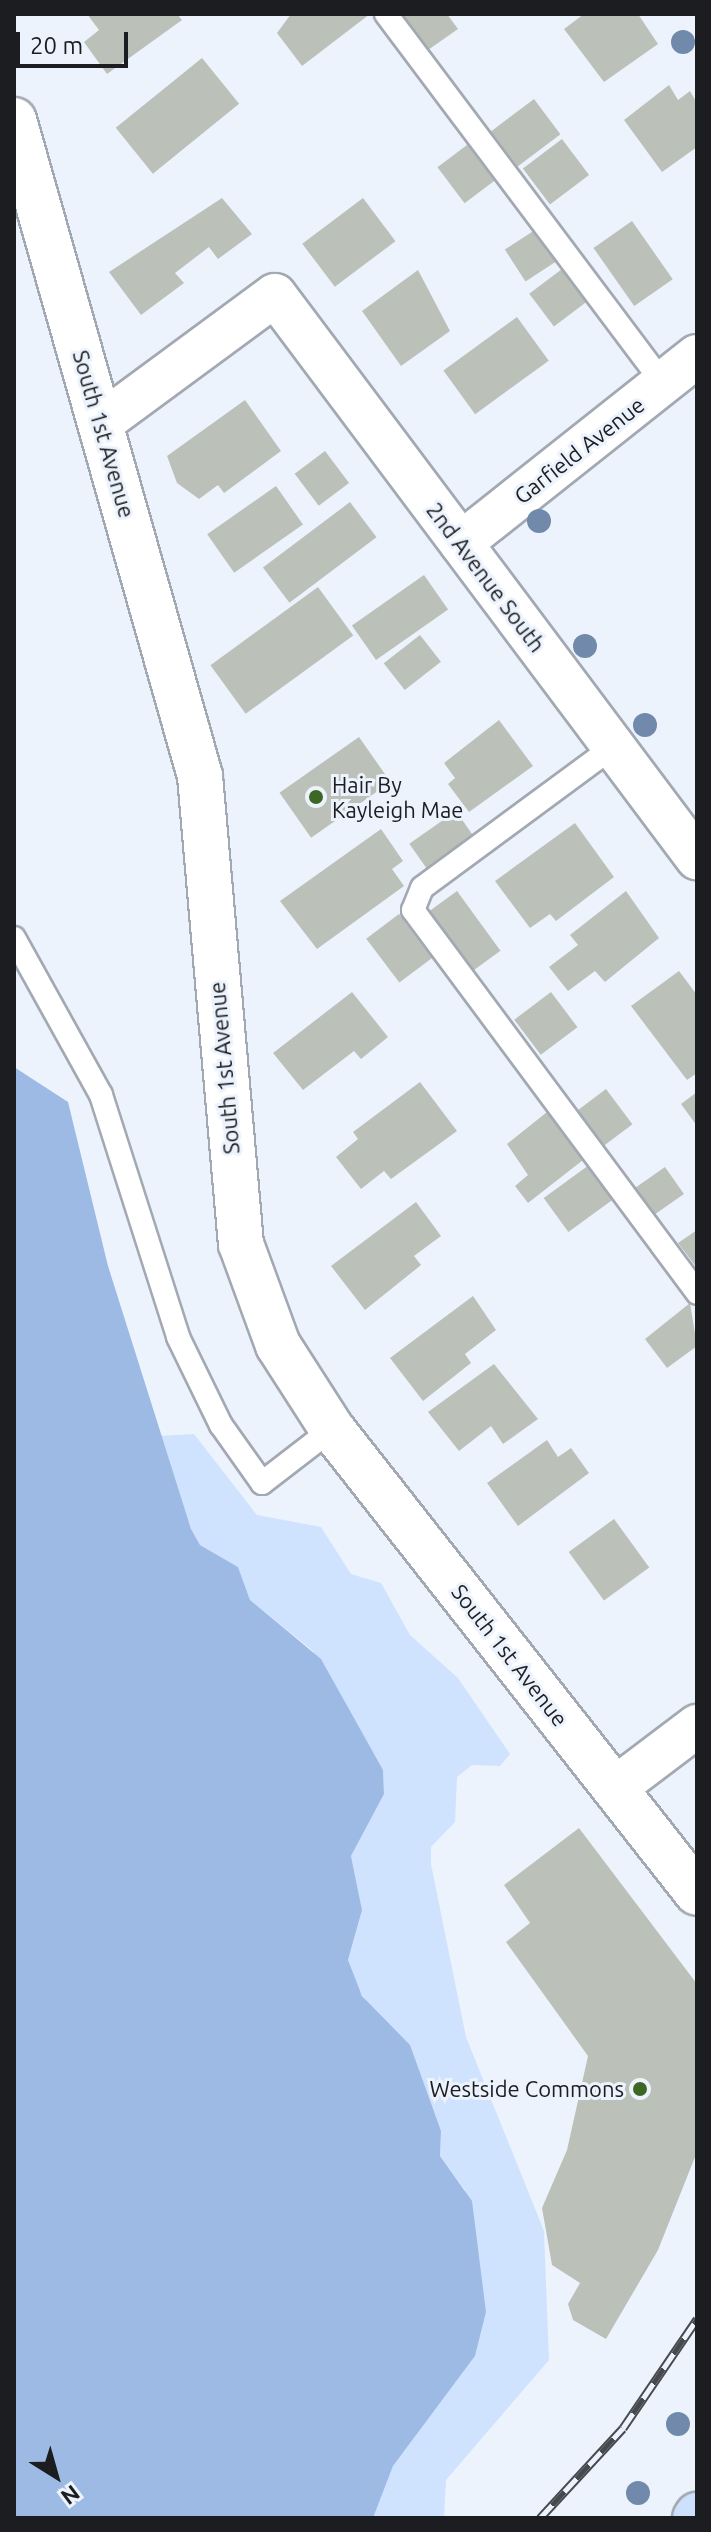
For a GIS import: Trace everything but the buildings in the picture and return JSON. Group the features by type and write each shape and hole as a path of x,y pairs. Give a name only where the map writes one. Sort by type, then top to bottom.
{"street":[{"name":"South 1st Avenue","path":"14,120 200,776 241,1244 278,1345 332,1429 697,1893"},
{"name":"2nd Avenue South","path":"100,424 275,295 697,858"},
{"name":"Garfield Avenue","path":"461,543 697,356"},
{"path":"615,1788 697,1726"}],"lane":[{"path":"386,14 664,384"},
{"path":"613,747 422,888 413,910 697,1293"},
{"path":"14,938 101,1095 173,1322 221,1425 262,1483 332,1429"}],"shaded area":[{"path":"14,1067 68,1102 108,1266 191,1529 200,1545 238,1567 250,1600 321,1659 383,1770 384,1794 351,1856 362,1910 348,1960 362,1996 410,2045 441,2131 440,2156 472,2201 486,2312 475,2356 393,2466 373,2518 14,2518"},
{"path":"194,1434 257,1515 321,1527 351,1574 381,1583 410,1635 458,1678 510,1754 500,1766 472,1765 457,1777 455,1822 431,1847 431,1864 466,2037 544,2231 549,2360 446,2480 444,2518 373,2518 393,2466 475,2356 486,2312 465,2190 440,2156 441,2131 425,2092 354,1982 348,1960 362,1910 351,1856 384,1794 383,1770 313,1651 250,1600 238,1567 200,1545 191,1529 159,1436"}],"railway":[{"path":"540,2518 623,2428 697,2319"}],"place":[{"name":"Hair By Kayleigh Mae","path":"316,797"},
{"name":"Westside Commons","path":"640,2089"}]}
